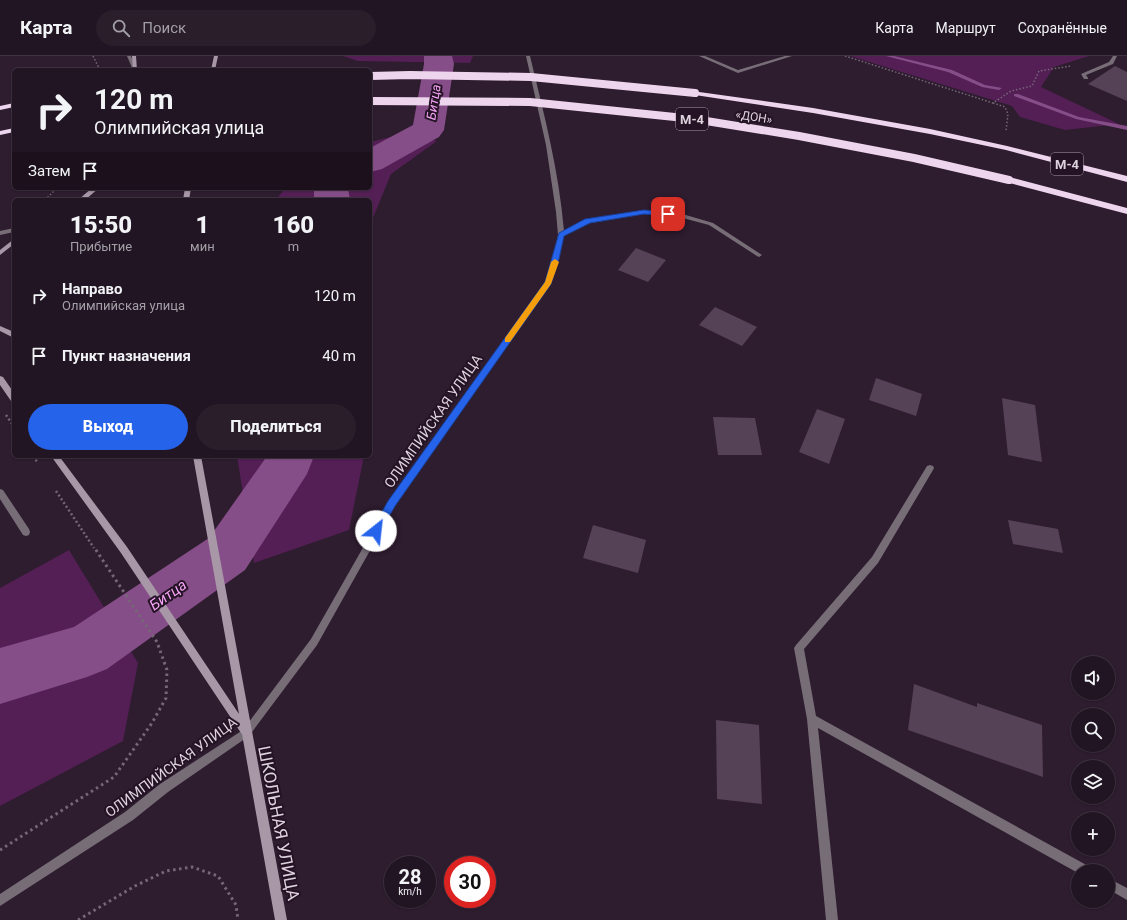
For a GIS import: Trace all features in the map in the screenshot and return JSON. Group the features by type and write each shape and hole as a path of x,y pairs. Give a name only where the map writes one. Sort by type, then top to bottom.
{"highway":[{"name":"«ДОН»","path":"372,76 532,77 695,92 801,108 922,130 1008,148 1127,179"},
{"name":"«ДОН»","path":"372,101 530,102 694,119 800,136 914,158 1009,180 1127,211"},
{"path":"0,108 12,105"},
{"path":"0,133 12,130"}],"main road":[{"path":"134,56 135,68"},
{"path":"213,68 216,56"},
{"path":"84,198 94,190"},
{"path":"0,254 12,243"},
{"path":"0,328 12,334"},
{"path":"0,379 12,396"},
{"path":"57,458 124,550 246,733"},
{"name":"ШКОЛЬНАЯ УЛИЦА","path":"197,458 281,920"}],"street":[{"path":"129,56 135,68"},
{"name":"ОЛИМПИЙСКАЯ УЛИЦА","path":"0,900 129,816 164,788 246,733 314,642 392,504 548,282 556,259 561,235 560,212 547,141 528,56"},
{"path":"701,56 738,72 790,56"},
{"path":"1086,78 1083,74 1111,63 1115,56"},
{"path":"561,235 588,221 644,212 679,215 711,224 759,255"},
{"path":"0,233 12,230"},
{"path":"832,920 812,719 799,648 875,560 930,468"},
{"path":"0,492 26,532"},
{"path":"812,719 1073,864"},
{"path":"1115,887 1127,894"}],"path":[{"path":"93,56 99,68"},
{"path":"845,56 1005,107 1008,114 1005,136"},
{"path":"993,103 1002,95 1016,88 1032,86 1039,71 1075,66"},
{"path":"47,198 55,190"},
{"path":"4,412 12,424"},
{"path":"34,458 42,469"},
{"path":"0,850 114,777 152,723 166,698 167,670 157,642 55,489"},
{"path":"78,920 135,886 166,871 192,867 218,876 236,905 238,920"}],"shaded area":[{"path":"343,56 473,56 470,63 358,61"},
{"path":"850,56 1089,56 1054,67 1041,87 1119,124 1065,130 1020,117 1012,106"},
{"path":"407,133 437,141 391,174 372,220 372,198 278,198 284,190 372,190 372,142"},
{"path":"237,458 364,458 349,530 254,563"},
{"path":"69,550 138,663 123,741 0,806 0,588"}],"building":[{"path":"1115,66 1127,72 1127,101 1088,84"},
{"path":"636,248 666,260 648,282 618,270"},
{"path":"715,307 757,327 742,346 699,325"},
{"path":"876,378 922,394 916,416 869,400"},
{"path":"1002,398 1035,405 1042,462 1008,455"},
{"path":"817,409 845,419 829,464 799,452"},
{"path":"713,417 755,418 762,455 718,455"},
{"path":"1008,520 1058,529 1063,553 1013,544"},
{"path":"593,525 646,540 638,573 583,558"},
{"path":"914,684 977,707 977,703 1042,725 1043,777 908,730"},
{"path":"716,720 759,725 762,804 717,799"}],"waterway":[{"name":"Битца","path":"372,161 428,130 439,64 438,56"},
{"path":"888,56 950,71 984,86 999,88"},
{"path":"1016,95 1078,118 1127,128"},
{"name":"Битца","path":"331,190 332,198"},
{"name":"Битца","path":"0,676 87,650 227,554 290,458"}],"slow traffic":[{"path":"507,340 548,282 555,262"}],"route":[{"path":"376,531 392,504 548,282 556,259 561,235 588,221 644,212 668,214"}]}
